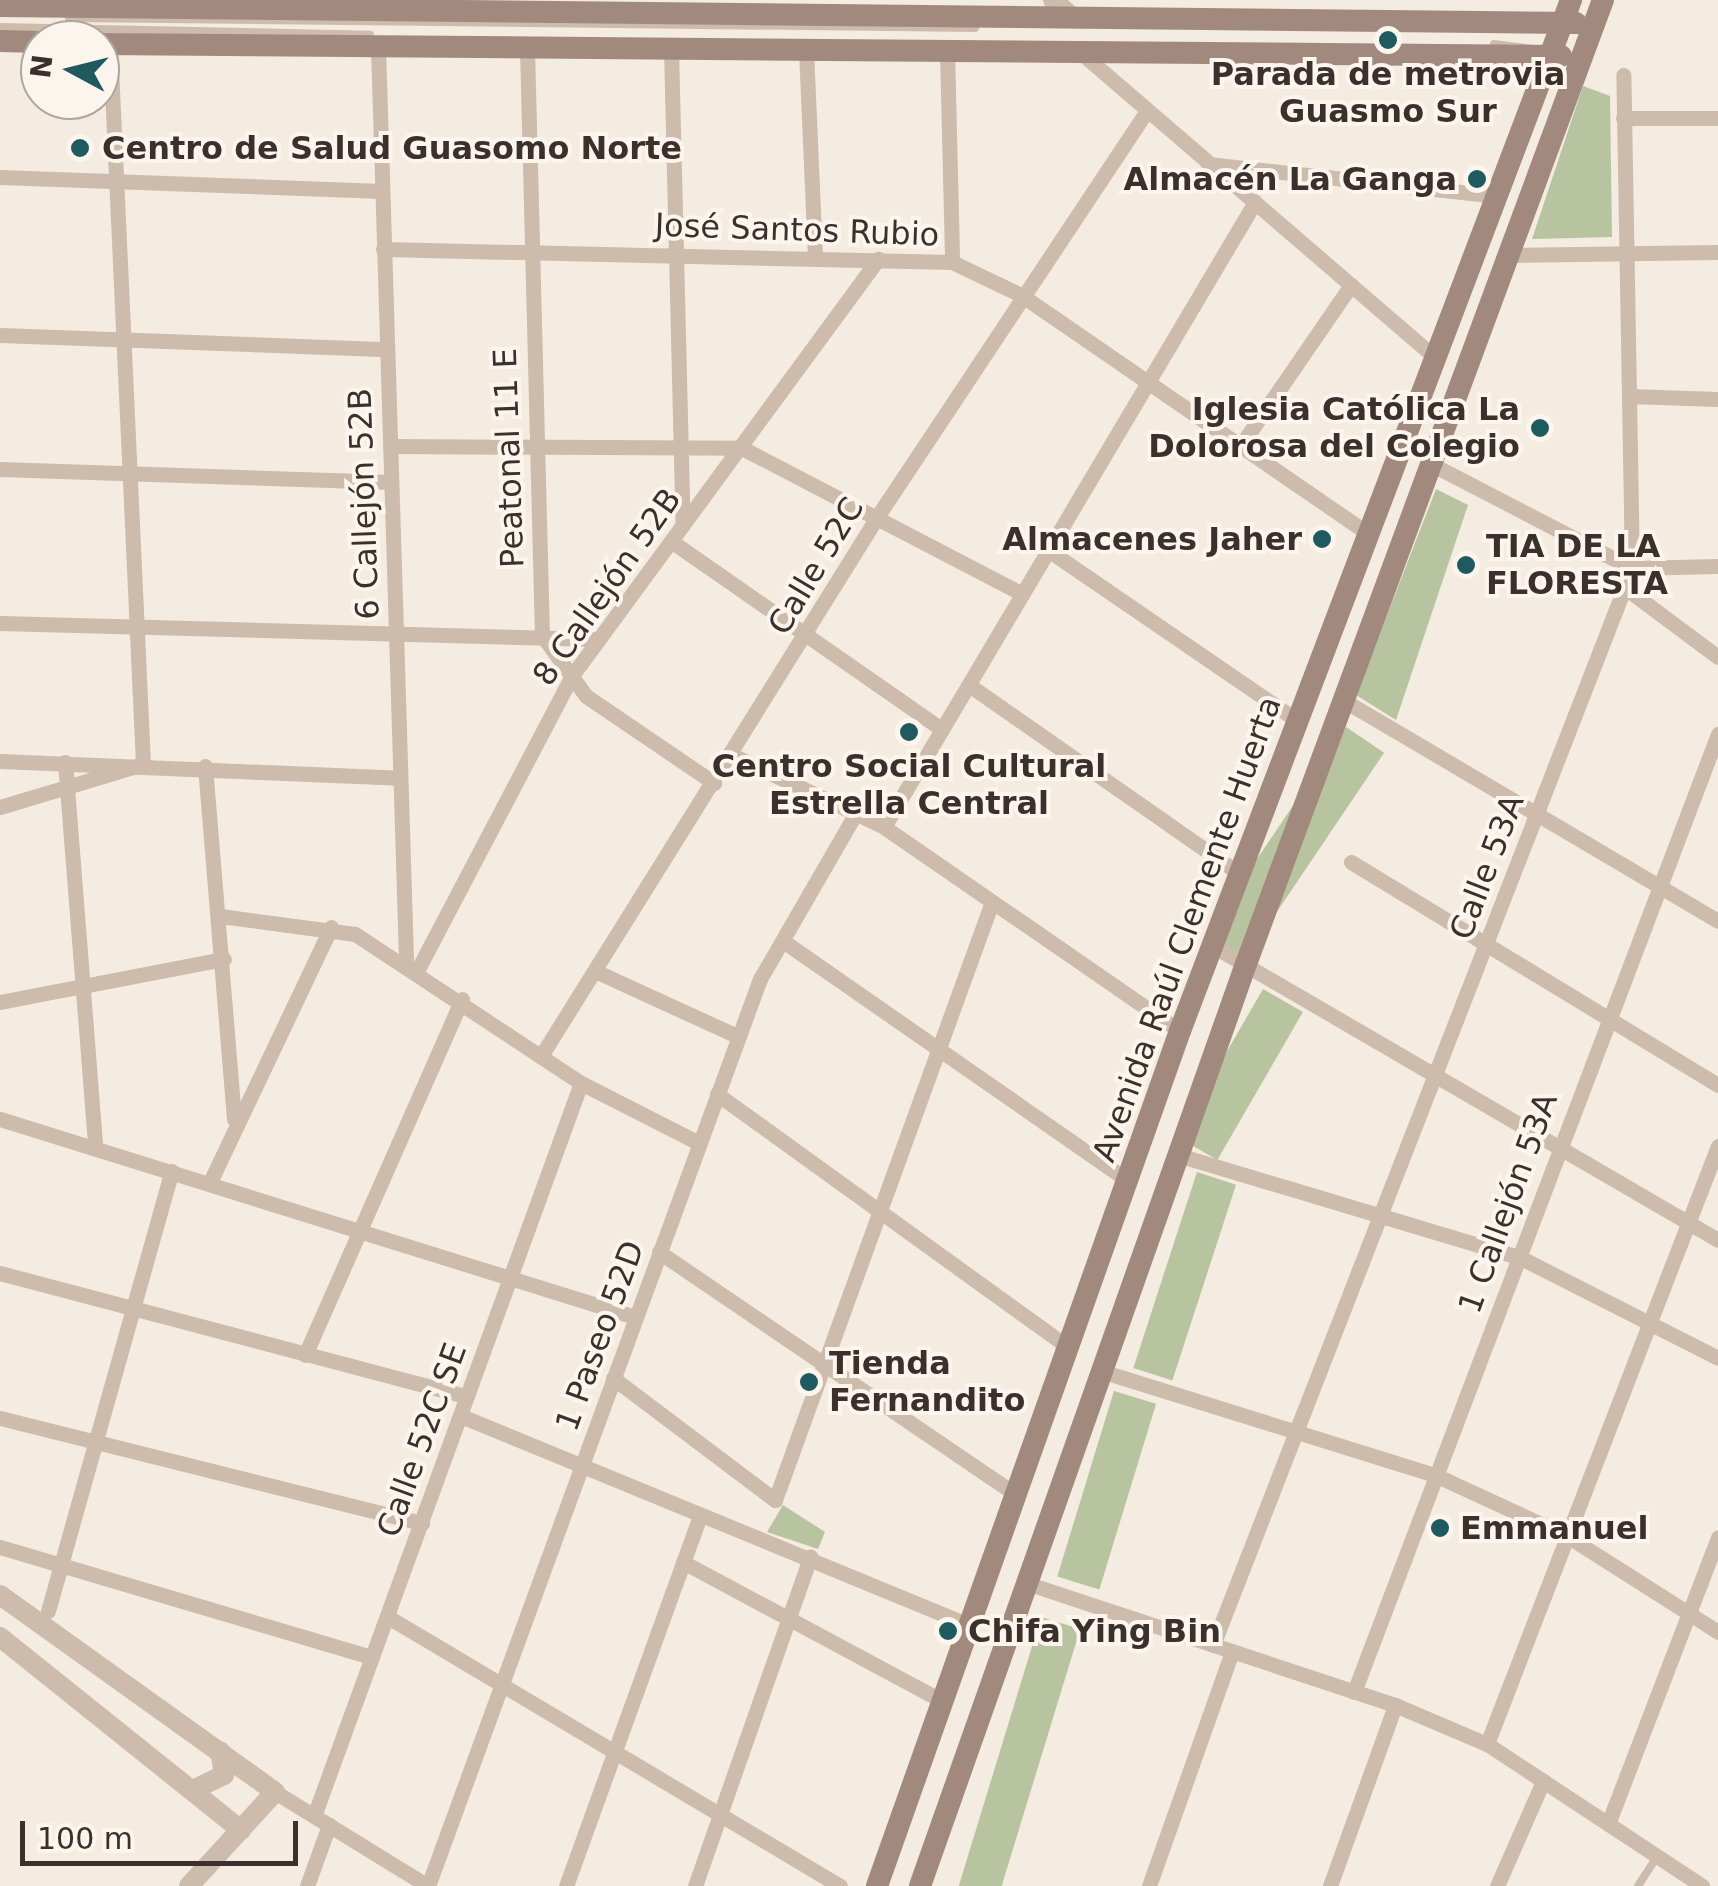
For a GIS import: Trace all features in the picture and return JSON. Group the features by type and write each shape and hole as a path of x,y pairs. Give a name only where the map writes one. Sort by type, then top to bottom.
{"main road":[{"name":"Avenida Raúl Clemente Huerta","path":"920,1886 1178,1155 1242,962 1344,700 1602,0"},
{"path":"0,6 384,4 1045,9 1073,18 1567,11 1595,24"},
{"name":"Avenida Raúl Clemente Huerta","path":"877,1886 1180,1031 1567,11"},
{"path":"120,44 1550,57 1583,54"}],"street":[{"path":"1017,0 1045,9"},
{"name":"6 Callejón 52B","path":"378,47 400,778 412,964"},
{"name":"Peatonal 11 E","path":"528,48 528,250 542,636"},
{"path":"671,50 682,524"},
{"path":"806,50 815,257"},
{"path":"947,51 952,262"},
{"path":"1080,52 1436,358"},
{"name":"Calle 53A","path":"1213,1645 1632,568 1622,75"},
{"name":"Calle 52C","path":"541,1056 1020,295 1148,111"},
{"path":"1623,118 1718,118"},
{"path":"111,120 143,764"},
{"path":"1208,164 1497,196"},
{"path":"0,177 382,191"},
{"path":"884,827 1142,385 1255,202"},
{"name":"José Santos Rubio","path":"383,248 952,262 1020,295 1142,385 1369,534"},
{"path":"1509,255 1718,252"},
{"name":"8 Callejón 52B","path":"412,964 571,677 878,260"},
{"path":"1239,448 1351,285"},
{"path":"0,335 387,349"},
{"path":"1628,396 1718,399"},
{"path":"390,446 537,448 680,444 742,448 880,514 1022,594"},
{"path":"1431,464 1632,568 1718,566"},
{"path":"0,469 391,482"},
{"path":"671,541 942,730"},
{"path":"1048,550 1298,721"},
{"path":"1624,588 1718,657"},
{"path":"0,623 596,640"},
{"path":"542,636 571,677 714,783"},
{"path":"969,686 1240,874"},
{"path":"1344,700 1718,920"},
{"name":"1 Callejón 53A","path":"1354,1692 1520,1257 1655,884 1718,734"},
{"path":"732,755 852,818 884,827 1180,1031"},
{"path":"0,760 205,766 400,778"},
{"path":"65,762 88,981 95,1147"},
{"path":"0,807 68,791 143,764"},
{"path":"205,766 224,959 234,1119"},
{"name":"1 Paseo 52D","path":"428,1886 738,1037 783,941 852,818"},
{"path":"1350,862 1718,1085"},
{"path":"613,1378 775,1500 831,1366 879,1216 992,902"},
{"path":"220,916 331,928 412,964 581,1083 697,1142"},
{"path":"210,1180 234,1119 331,928"},
{"path":"783,941 1128,1181"},
{"path":"1213,946 1718,1240"},
{"path":"0,1002 88,981 224,959"},
{"path":"595,971 738,1037"},
{"path":"305,1355 462,999"},
{"name":"Calle 52C SE","path":"314,1816 581,1083"},
{"path":"717,1094 879,1216 1068,1347"},
{"path":"0,1119 210,1180 635,1317"},
{"path":"1487,1744 1718,1146"},
{"path":"1178,1155 1520,1257 1652,1319 1718,1358"},
{"path":"48,1611 100,1444 172,1171"},
{"path":"659,1252 1017,1495"},
{"path":"0,1273 468,1396"},
{"path":"1101,1372 1435,1475 1567,1536 1718,1632"},
{"path":"461,1416 584,1465 699,1518 810,1556 969,1625"},
{"path":"0,1418 422,1523"},
{"path":"566,1886 699,1518"},
{"path":"1608,1824 1718,1537"},
{"path":"0,1546 372,1657"},
{"path":"695,1886 810,1556"},
{"path":"683,1562 942,1700"},
{"path":"1026,1584 1395,1704 1487,1744 1702,1886"},
{"path":"0,1595 274,1792 428,1886"},
{"path":"388,1616 615,1752 718,1819 840,1886"},
{"path":"0,1636 241,1830"},
{"path":"1149,1886 1232,1651"},
{"path":"1330,1886 1395,1704"},
{"path":"194,1790 217,1786 220,1752"},
{"path":"1496,1886 1543,1781"},
{"path":"189,1886 274,1792"},
{"path":"307,1886 329,1826"}],"lane":[{"path":"0,16 1528,32 1567,11"},
{"path":"0,27 1526,44 1550,57"},
{"path":"909,1886 1560,93 1583,54"},
{"path":"1638,1886 1658,1857"}],"green space":[{"path":"1583,86 1610,96 1612,237 1532,239"},
{"path":"1436,489 1468,505 1396,720 1356,695"},
{"path":"1346,727 1384,753 1244,961 1206,935"},
{"path":"1263,989 1303,1012 1217,1160 1178,1137"},
{"path":"1197,1172 1236,1185 1172,1381 1133,1368"},
{"path":"1114,1391 1156,1404 1099,1589 1057,1577"},
{"path":"783,1505 825,1532 818,1549 767,1532"},
{"path":"1041,1617 1080,1629 1002,1886 959,1886"}],"place":[{"name":"Parada de metrovia Guasmo Sur","path":"1388,40"},
{"name":"Centro de Salud Guasomo Norte","path":"80,148"},
{"name":"Almacén La Ganga","path":"1477,179"},
{"name":"Iglesia Católica La Dolorosa del Colegio","path":"1540,428"},
{"name":"Almacenes Jaher","path":"1322,539"},
{"name":"TIA DE LA FLORESTA","path":"1466,565"},
{"name":"Centro Social Cultural Estrella Central","path":"909,732"},
{"name":"Tienda Fernandito","path":"809,1382"},
{"name":"Emmanuel","path":"1440,1528"},
{"name":"Chifa Ying Bin","path":"948,1631"}]}
